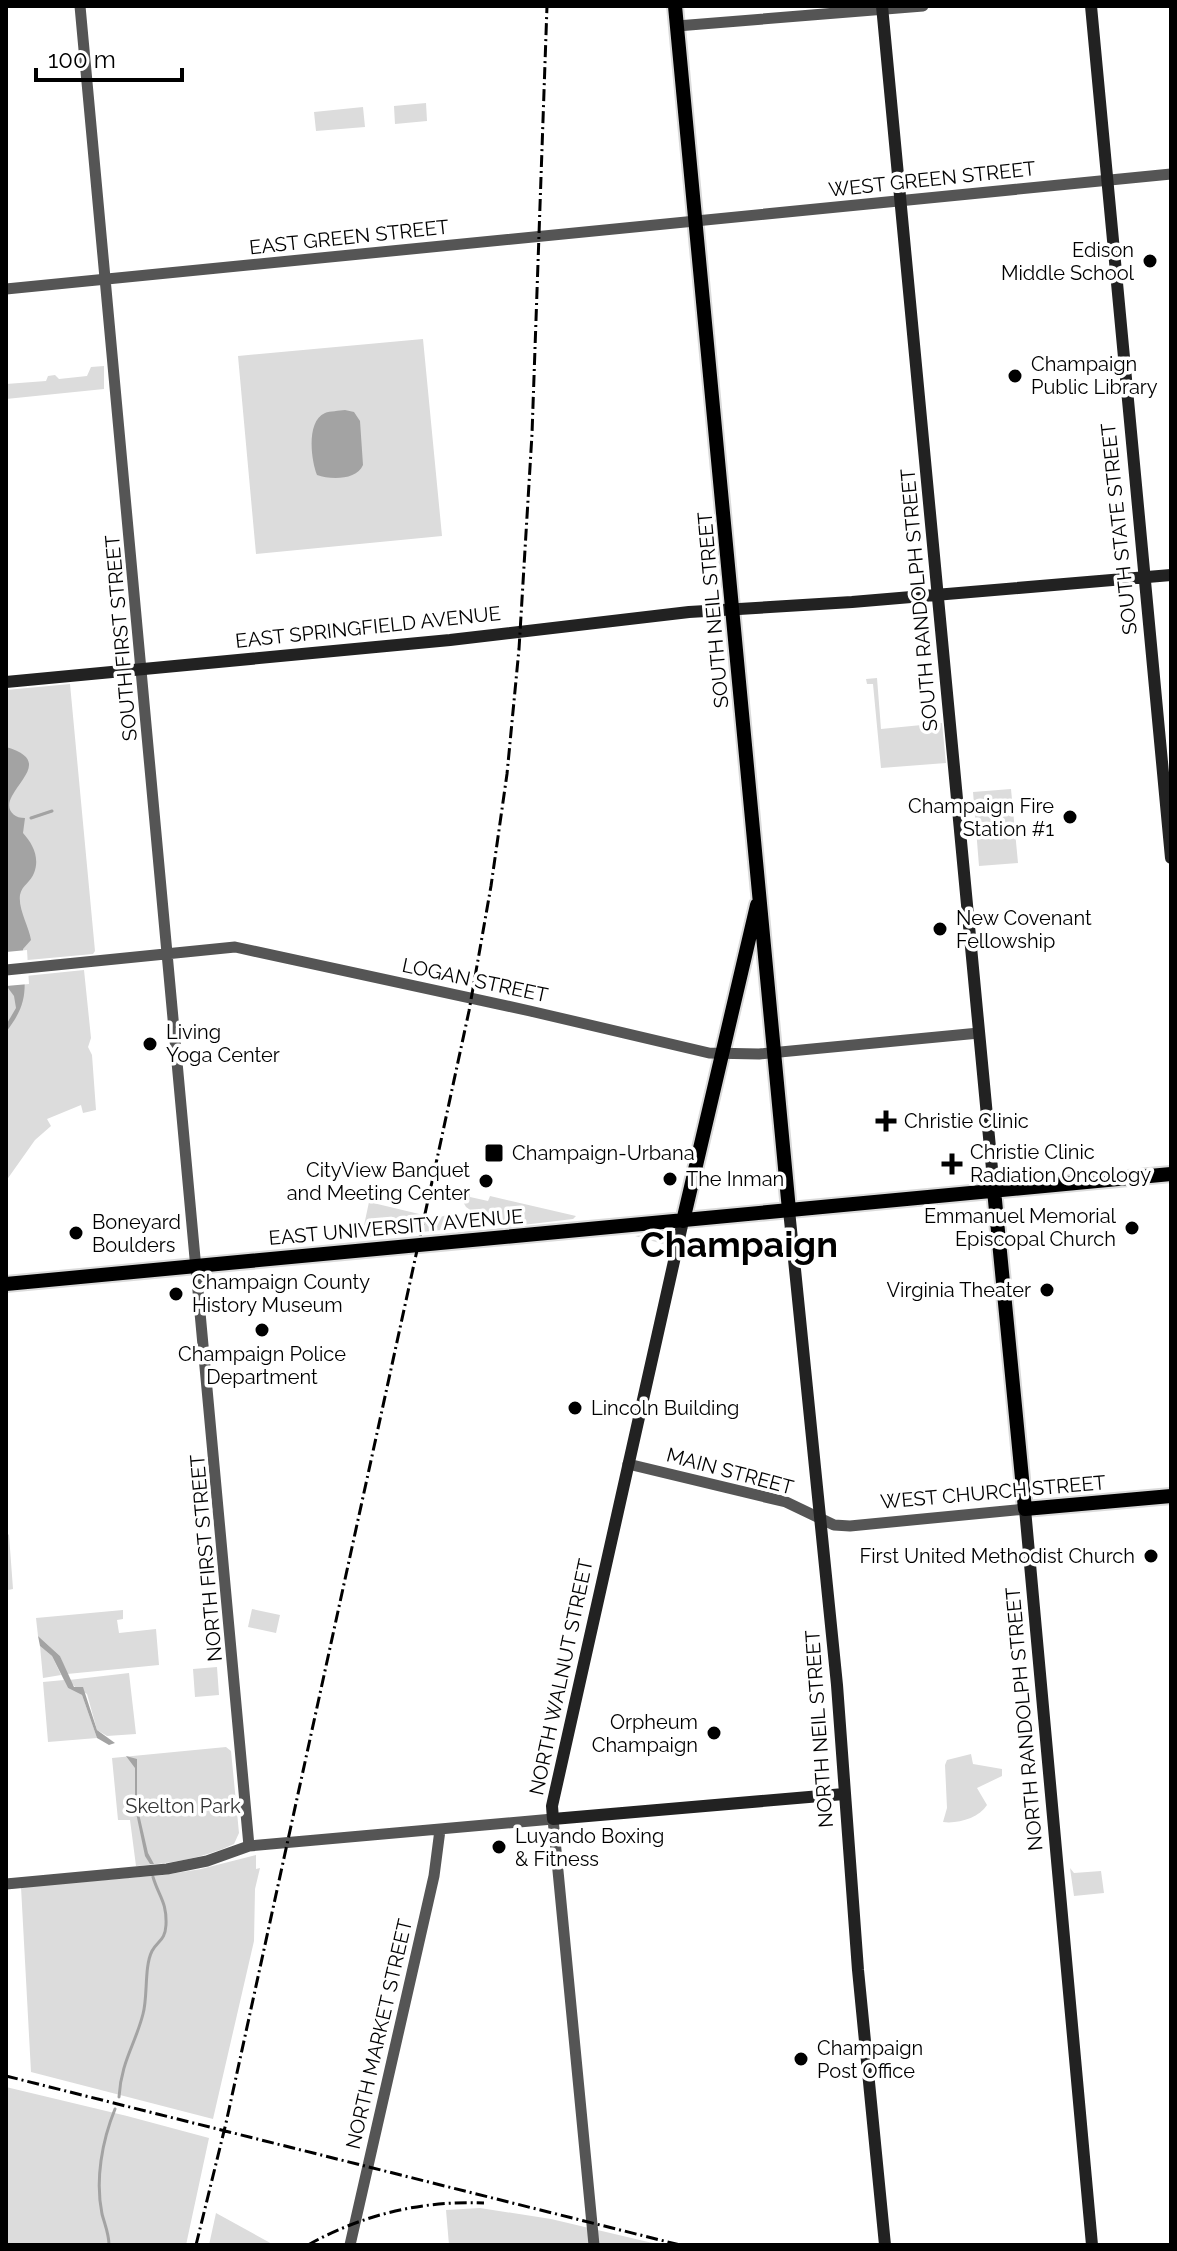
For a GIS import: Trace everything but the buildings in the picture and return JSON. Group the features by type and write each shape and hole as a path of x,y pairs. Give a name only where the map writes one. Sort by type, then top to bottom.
{"main road":[{"name":"SOUTH NEIL STREET","path":"675,6 789,1210"},
{"name":"SOUTH STATE STREET","path":"1091,6 1171,858"},
{"name":"SOUTH RANDOLPH STREET","path":"883,8 994,1190"},
{"name":"EAST SPRINGFIELD AVENUE","path":"6,682 457,639 733,608 938,595 1171,575"},
{"path":"683,1221 759,898"},
{"name":"EAST UNIVERSITY AVENUE","path":"6,1284 1171,1174"},
{"name":"NORTH RANDOLPH STREET","path":"994,1190 1092,2245"},
{"name":"NORTH NEIL STREET","path":"789,1210 846,1783 844,1794 858,1970 885,2245"},
{"name":"NORTH WALNUT STREET","path":"553,1819 552,1806 683,1221"},
{"name":"WEST CHURCH STREET","path":"1025,1509 1171,1496"},
{"path":"553,1819 844,1794"}],"street":[{"name":"SOUTH FIRST STREET","path":"80,6 197,1267"},
{"path":"677,26 923,6"},
{"name":"WEST GREEN STREET","path":"696,221 1171,174"},
{"name":"EAST GREEN STREET","path":"6,289 696,221"},
{"name":"LOGAN STREET","path":"6,970 235,947 721,1054 774,1053 979,1033"},
{"name":"NORTH FIRST STREET","path":"197,1267 249,1846"},
{"name":"MAIN STREET","path":"628,1464 786,1502 820,1518"},
{"name":"WEST CHURCH STREET","path":"820,1518 834,1525 850,1526 1025,1509"},
{"path":"6,1884 167,1869 207,1861 249,1846 553,1819"},
{"name":"NORTH WALNUT STREET","path":"553,1819 594,2245"},
{"name":"NORTH MARKET STREET","path":"350,2245 434,1876 440,1830"}],"green space":[{"path":"426,103 427,121 395,124 394,106"},
{"path":"363,107 365,127 316,131 314,112"},
{"path":"423,339 442,536 256,554 238,356"},
{"path":"104,366 104,389 6,399 6,384 46,381 48,376 55,375 59,379 87,376 91,367"},
{"path":"877,678 881,729 942,723 946,763 881,768 873,684 867,684 866,679"},
{"path":"70,684 95,951 93,954 6,962 6,690"},
{"path":"1011,789 1018,863 979,866 973,792"},
{"path":"84,970 91,1038 88,1047 92,1055 96,1110 83,1113 81,1105 47,1119 51,1126 35,1140 6,1181 6,978"},
{"path":"463,1190 470,1191 470,1197 488,1201 490,1196 576,1216 573,1219 493,1226 466,1207 462,1200"},
{"path":"369,1202 436,1218 451,1214 472,1227 350,1239 350,1235 363,1230"},
{"path":"670,1232 675,1235 670,1246 635,1236"},
{"path":"6,1532 9,1535 13,1589 8,1590"},
{"path":"252,1609 280,1615 276,1633 248,1627"},
{"path":"123,1610 123,1619 117,1620 119,1633 156,1629 159,1665 67,1674 60,1656 38,1636 36,1618"},
{"path":"40,1646 52,1656 61,1675 43,1678"},
{"path":"217,1667 219,1695 195,1697 193,1669"},
{"path":"129,1673 136,1734 107,1736 97,1730 87,1694 69,1680"},
{"path":"64,1680 68,1688 82,1695 97,1738 48,1742 43,1682"},
{"name":"Skelton Park","path":"226,1747 231,1751 239,1833 234,1844 186,1860 136,1866 130,1820 118,1820 112,1758"},
{"path":"971,1754 973,1764 1002,1769 1002,1776 977,1788 987,1805 974,1817 943,1822 947,1808 947,1760"},
{"path":"256,1855 256,1869 260,1868 255,1889 254,1941 213,2119 31,2072 21,1887 164,1875"},
{"path":"1070,1868 1074,1873 1101,1871 1104,1893 1074,1896"},
{"path":"6,2087 209,2138 186,2245 6,2245"},
{"path":"480,2208 551,2219 661,2245 449,2245 446,2210"},
{"path":"216,2213 274,2245 209,2245"}],"shaded area":[{"path":"354,412 360,421 363,465 355,474 343,478 317,475 312,451 315,424 325,413"},
{"path":"6,747 26,757 29,763 26,775 9,804 13,814 25,818 23,833 36,857 36,867 20,895 31,940 23,949 23,1002 6,1032 6,1025 16,1008 14,996 8,988 6,948"},
{"path":"38,1636 60,1656 74,1687 83,1687 97,1730 115,1743 109,1745 97,1738 82,1695 68,1688 52,1656 40,1646"},
{"path":"126,1756 137,1759 137,1805 148,1853 154,1864 150,1864 145,1856 135,1808 135,1768"}],"pier":[{"path":"27,950 29,984 6,986 6,952"}],"waterway":[{"path":"31,818 52,811"},
{"path":"119,2097 125,2064 143,2014 150,1958 165,1930 165,1911 153,1877"},
{"path":"109,2245 100,2201 100,2174 103,2147 115,2109"}],"railway":[{"path":"196,2245 226,2123 437,1159 469,1011 491,886 507,774 519,649 532,434 547,6"},
{"path":"6,2076 680,2245"},
{"path":"308,2245 349,2225 393,2212 438,2204 484,2203"}],"place":[{"name":"Edison Middle School","path":"1150,261"},
{"name":"Champaign Public Library","path":"1015,376"},
{"name":"Champaign Fire Station #1","path":"1070,817"},
{"name":"New Covenant Fellowship","path":"940,929"},
{"name":"Living Yoga Center","path":"150,1044"},
{"name":"Christie Clinic","path":"886,1121"},
{"name":"Champaign-Urbana","path":"494,1153"},
{"name":"Christie Clinic Radiation Oncology","path":"952,1164"},
{"name":"The Inman","path":"670,1179"},
{"name":"CityView Banquet and Meeting Center","path":"486,1181"},
{"name":"Emmanuel Memorial Episcopal Church","path":"1132,1228"},
{"name":"Boneyard Boulders","path":"76,1233"},
{"name":"Virginia Theater","path":"1047,1290"},
{"name":"Champaign County History Museum","path":"176,1294"},
{"name":"Champaign Police Department","path":"262,1330"},
{"name":"Lincoln Building","path":"575,1408"},
{"name":"First United Methodist Church","path":"1151,1556"},
{"name":"Orpheum Champaign","path":"714,1733"},
{"name":"Luyando Boxing & Fitness","path":"499,1847"},
{"name":"Champaign Post Office","path":"801,2059"}],"district":[{"name":"Champaign","path":"739,1244"}]}
